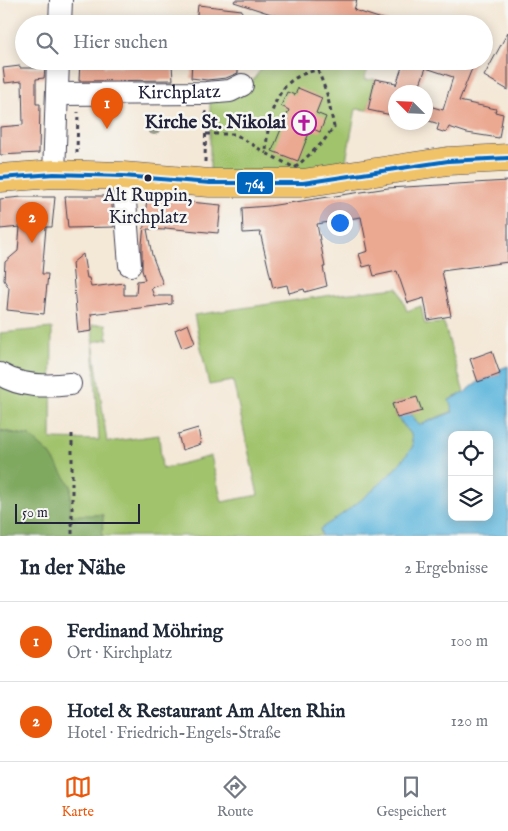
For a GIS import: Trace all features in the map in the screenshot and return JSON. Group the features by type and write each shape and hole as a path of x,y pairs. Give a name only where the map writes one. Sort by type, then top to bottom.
{"main road":[{"path":"0,178 54,174 123,176 205,183 303,183 448,161 508,158"}],"street":[{"path":"60,15 61,0"},
{"path":"54,174 68,94 61,70"},
{"name":"Kirchplatz","path":"68,94 230,91 242,86"},
{"path":"123,176 130,265"},
{"path":"0,374 28,384 47,386 70,384"}],"path":[{"path":"206,134 236,134 266,153 295,168 331,132 334,124 327,94 318,70 296,78 288,84 277,99 269,128 266,153"},
{"path":"205,183 206,92"},
{"path":"68,94 77,161"},
{"path":"72,434 72,536"}],"green space":[{"path":"260,70 368,70 364,80 375,79 368,110 356,109 343,176 210,183 210,100 245,91"},
{"path":"398,288 407,311 421,306 425,324 444,323 464,393 449,400 453,411 419,425 412,415 409,414 404,401 392,404 397,418 411,434 413,446 394,470 371,492 346,512 320,529 322,536 102,536 103,515 70,516 71,486 30,436 0,430 0,333 52,328 51,439 99,440 93,342 107,442 159,435 162,469 211,456 222,502 258,495 233,381 209,385 194,315 332,295"},
{"path":"106,324 108,339 93,342 92,325"},
{"path":"0,431 30,436 50,454 71,486 70,515 103,515 102,536 0,536"}],"water":[{"path":"508,366 508,536 322,536 320,529 371,492 394,470 413,446 411,434 397,417 412,415 419,425 453,412 449,400 464,393 478,382 500,374 500,369"}],"building":[{"path":"235,0 357,0 354,10 369,15 274,15 234,2"},
{"path":"198,5 242,10 241,15 197,15"},
{"path":"508,32 508,90 484,76 487,70 493,70 493,60"},
{"path":"15,67 15,70 45,70 44,78 36,79 36,104 40,104 39,153 0,155 0,127 23,125 22,81 5,83 3,68"},
{"path":"80,70 172,70 173,80 79,81"},
{"path":"191,70 238,70 238,73 226,78 207,80 191,78"},
{"path":"401,70 425,70 420,85 396,85"},
{"path":"432,70 471,70 459,101 496,109 495,112 503,114 499,138 467,133 449,127 446,133 437,130 439,124 433,122 433,107 443,110 453,77"},
{"path":"375,79 396,83 396,85 388,85 388,114 368,110"},
{"name":"Kirche St. Nikolai","path":"298,88 322,98 316,113 326,117 320,132 311,128 298,161 272,151 289,110 281,106 287,92 295,95"},
{"path":"508,181 508,262 442,271 451,316 428,320 424,298 408,303 397,271 374,276 371,265 363,267 359,254 368,251 361,217 317,224 327,286 305,292 304,289 289,293 287,285 273,288 260,232 243,233 242,208 269,206 388,188"},
{"path":"65,196 111,196 114,227 68,228"},
{"path":"55,197 52,227 46,227 42,274 48,274 44,314 7,310 9,288 4,280 5,262 18,251 20,227 0,229 0,199"},
{"path":"147,198 221,205 218,233 165,228 165,230 147,229 152,255 163,284 151,288 154,296 172,296 172,304 91,314 92,331 78,333 72,263 83,254 87,278 89,278 91,287 124,283 124,295 136,295 137,281 145,280 142,270 142,244"},
{"path":"188,324 195,343 182,348 175,330"},
{"path":"492,351 500,374 478,382 470,359"},
{"path":"417,397 422,411 397,418 392,404"},
{"path":"198,428 201,444 182,450 178,434"}],"transit line":[{"name":"764","path":"0,178 54,174 123,176 210,183 303,183 448,161 508,158"}],"place":[{"name":"Kirche St. Nikolai","path":"304,123"},
{"name":"Ferdinand Möhring","path":"107,129"},
{"name":"Alt Ruppin, Kirchplatz","path":"148,178"},
{"name":"Hotel & Restaurant Am Alten Rhin","path":"32,243"}]}
